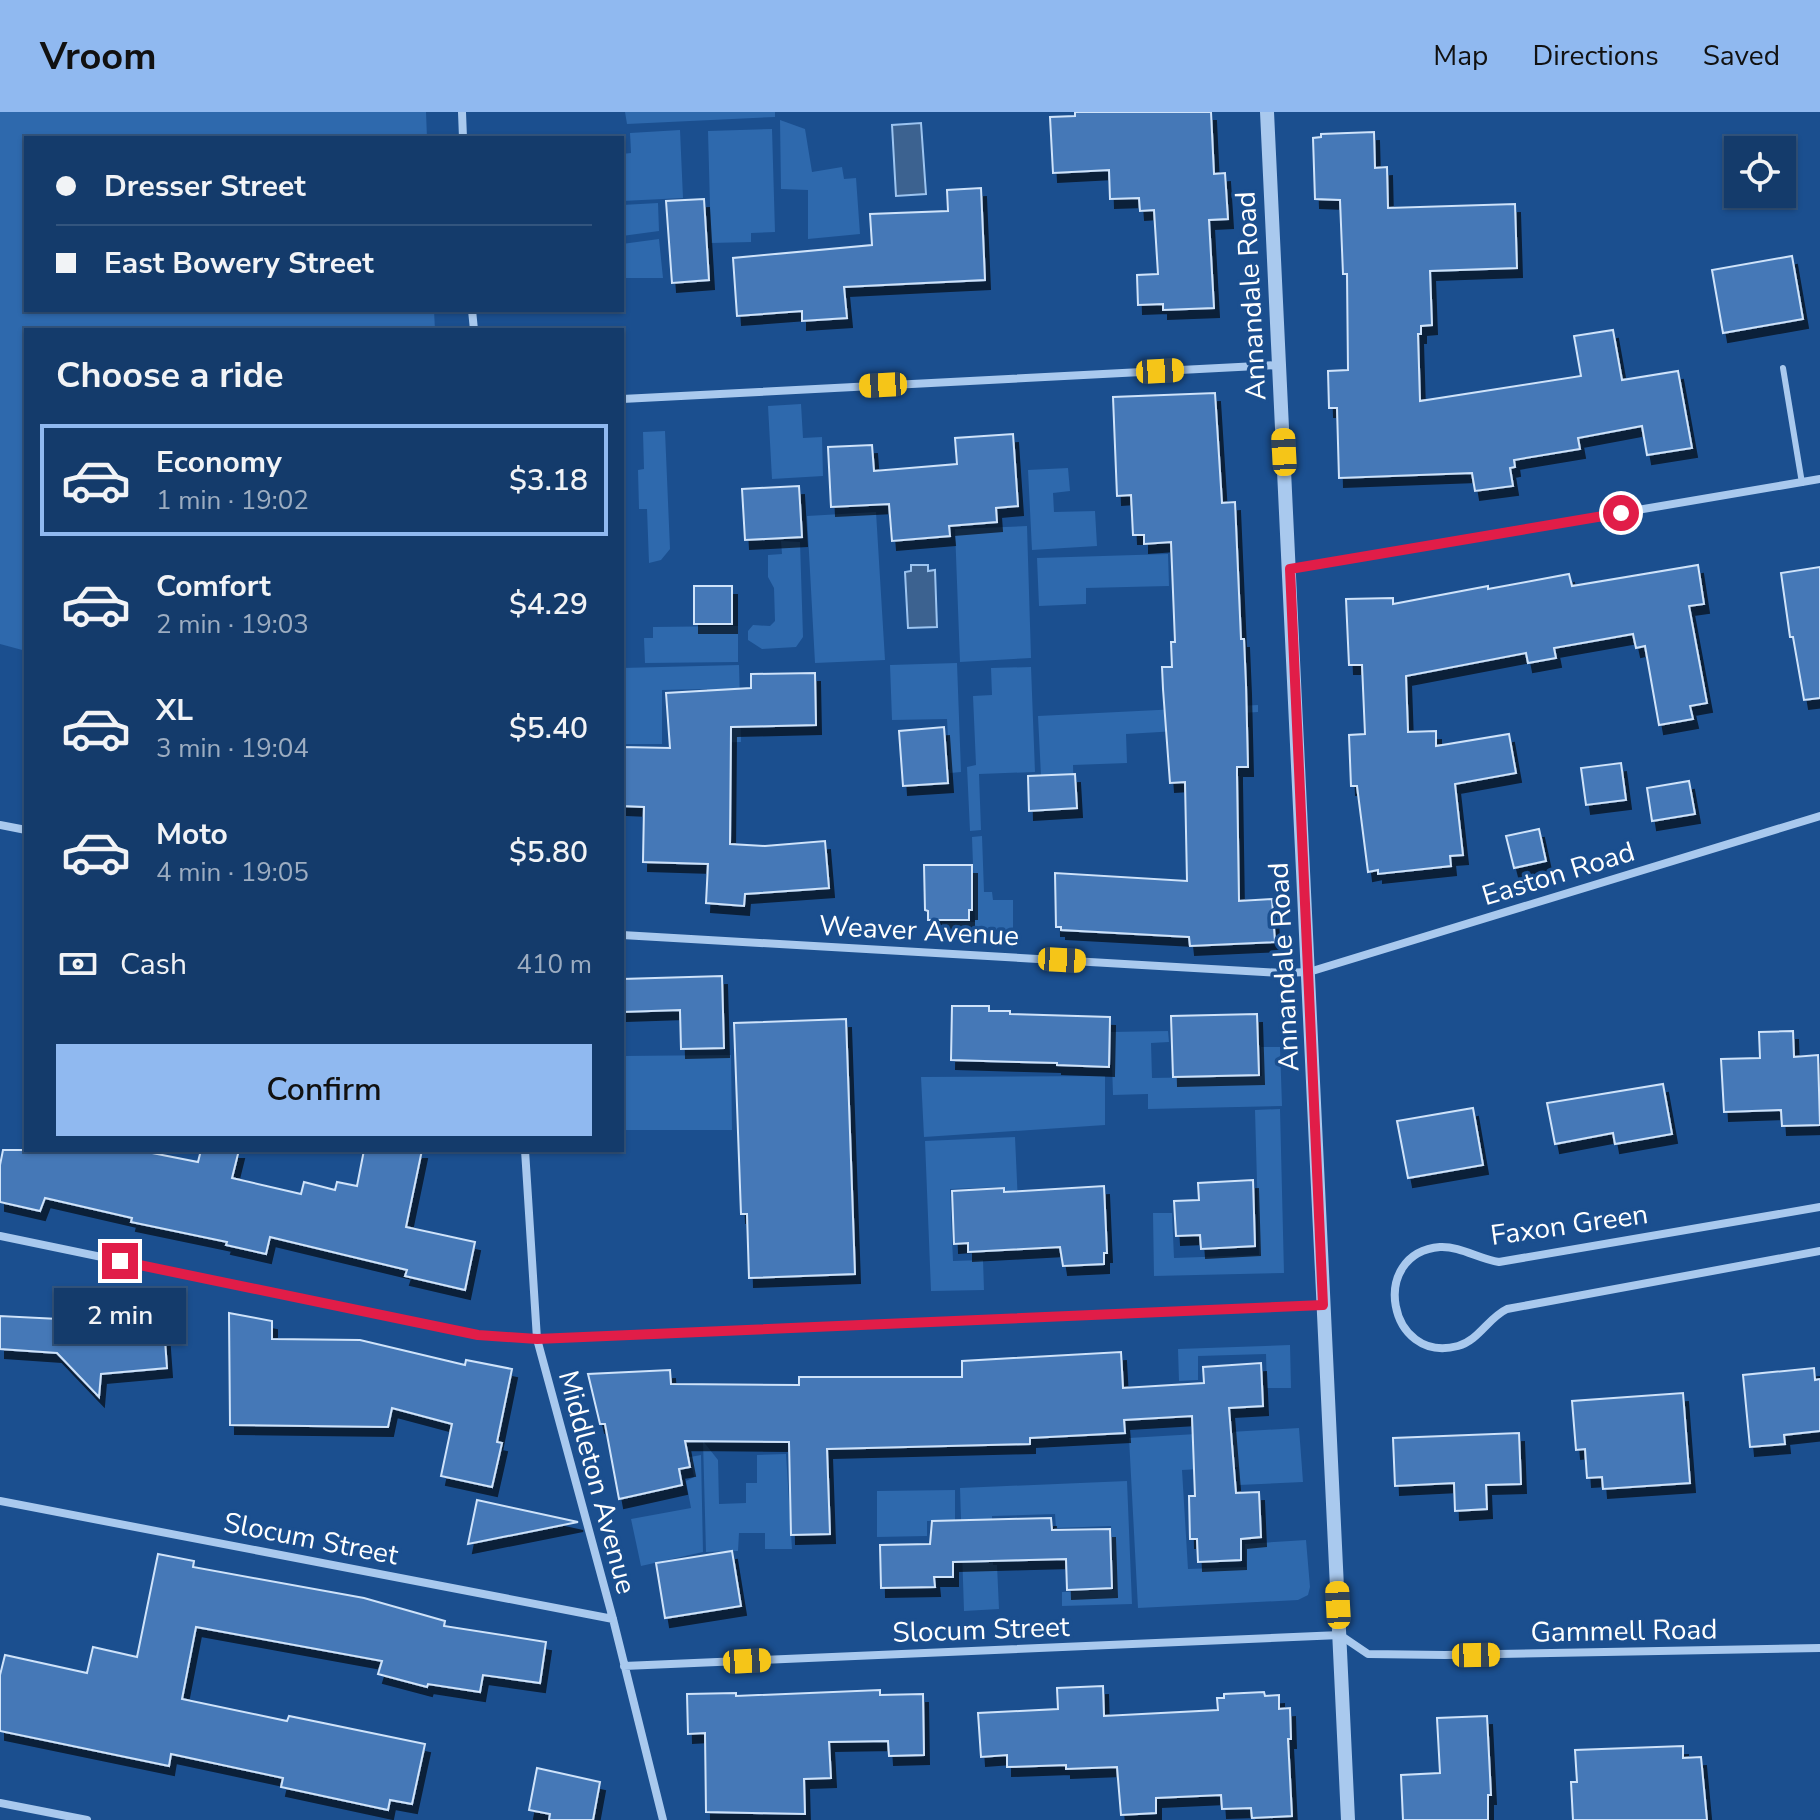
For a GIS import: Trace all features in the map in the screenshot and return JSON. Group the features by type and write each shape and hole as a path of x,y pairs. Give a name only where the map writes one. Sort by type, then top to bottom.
{"street":[{"path":"462,112 463,136"},
{"name":"Annandale Road","path":"1267,112 1348,1820"},
{"path":"624,399 1279,365"},
{"path":"1290,569 1820,479"},
{"name":"Easton Road","path":"1309,972 1820,816"},
{"path":"0,825 24,830"},
{"name":"Weaver Avenue","path":"624,935 1282,973 1309,972"},
{"name":"Middleton Avenue","path":"525,1152 537,1339 613,1619 663,1820"},
{"name":"Faxon Green","path":"1820,1207 1499,1262 1483,1260 1454,1248 1438,1247 1411,1259 1401,1270 1393,1299 1396,1314 1414,1338 1427,1345 1442,1347 1459,1345 1474,1338 1494,1316 1507,1309 1820,1251"},
{"path":"0,1236 478,1335 537,1339 1323,1305"},
{"name":"Slocum Street","path":"0,1501 613,1619"},
{"name":"Gammell Road","path":"1340,1635 1368,1654 1820,1648"},
{"name":"Slocum Street","path":"624,1666 1340,1635"},
{"path":"0,1803 50,1817 87,1820"}],"lane":[{"path":"1783,368 1802,483"}],"shaded area":[{"path":"0,112 426,112 427,136 24,136 24,312 434,312 435,328 24,328 24,650 0,644"},
{"path":"625,112 775,112 775,117 627,124"},
{"path":"780,120 805,129 812,172 842,167 844,179 856,178 860,234 808,239 808,190 781,189"},
{"path":"921,123 926,194 896,196 892,125"},
{"path":"772,129 775,232 751,233 751,242 711,243 708,131"},
{"path":"680,130 683,198 624,201 624,154 631,153 630,133"},
{"path":"658,203 659,231 624,236 624,205"},
{"path":"659,239 663,278 624,278 624,244"},
{"path":"801,404 803,438 822,437 823,476 772,479 768,406"},
{"path":"665,431 670,549 661,560 649,563 647,509 639,509 638,470 644,469 643,432"},
{"path":"1068,468 1070,491 1053,493 1054,512 1095,511 1097,546 1032,550 1028,470"},
{"path":"876,512 885,660 815,663 807,516"},
{"path":"1027,526 1031,658 960,662 955,529"},
{"path":"781,541 800,542 803,637 796,647 762,649 748,640 748,631 753,625 770,626 775,621 774,588 768,577 768,555 782,554"},
{"path":"1168,554 1169,586 1086,588 1086,604 1039,606 1037,558"},
{"path":"911,565 928,565 928,571 935,570 937,627 908,628 905,572 911,571"},
{"path":"738,626 738,662 645,663 644,638 653,638 653,627"},
{"path":"957,663 961,772 950,773 947,719 892,720 890,665"},
{"path":"739,665 741,742 708,743 707,689 662,690 662,744 624,744 624,668"},
{"path":"1031,667 1035,772 979,774 981,830 970,831 967,767 976,765 973,696 992,695 991,668"},
{"path":"1258,705 1258,712 1176,717 1177,731 1126,734 1127,763 1073,765 1074,794 1042,796 1038,716"},
{"path":"982,836 984,892 992,892 993,900 1013,900 1013,930 942,930 942,923 975,922 972,837"},
{"path":"1168,1031 1169,1042 1151,1043 1152,1078 1262,1076 1261,1047 1280,1047 1282,1106 1148,1109 1148,1094 1113,1095 1111,1032"},
{"path":"731,1055 732,1130 624,1130 624,1056"},
{"path":"1105,1076 1105,1125 924,1137 921,1077"},
{"path":"1280,1109 1284,1273 1154,1276 1153,1213 1172,1213 1174,1258 1259,1255 1255,1110"},
{"path":"1015,1137 1020,1248 1008,1249 1005,1187 950,1189 953,1261 983,1260 984,1290 931,1291 925,1141"},
{"path":"1290,1345 1291,1388 1267,1388 1266,1354 1198,1356 1198,1380 1179,1381 1178,1349"},
{"path":"1299,1428 1303,1482 1239,1485 1238,1467 1182,1470 1188,1569 1246,1567 1245,1544 1306,1540 1308,1595 1298,1600 1138,1608 1129,1438"},
{"path":"703,1441 718,1460 719,1504 746,1503 746,1483 757,1483 757,1455 786,1454 792,1549 765,1549 765,1533 739,1533 738,1551 706,1552"},
{"path":"701,1455 703,1552 641,1566 631,1519 691,1508 686,1481 694,1477 690,1457"},
{"path":"1127,1481 1132,1604 1062,1606 1062,1592 1114,1590 1111,1526 1056,1528 1055,1514 992,1516 993,1565 997,1565 999,1609 964,1611 960,1488"},
{"path":"955,1490 955,1521 927,1521 927,1536 877,1537 877,1491"}],"building":[{"path":"1075,112 1211,112 1214,174 1225,173 1228,219 1209,220 1214,308 1163,310 1163,304 1138,305 1137,275 1158,274 1154,210 1140,211 1139,198 1110,199 1109,170 1053,173 1050,117 1075,116"},
{"path":"1374,132 1375,168 1387,167 1388,208 1515,204 1517,268 1430,271 1432,325 1421,326 1421,334 1418,334 1420,401 1581,376 1574,336 1613,330 1622,380 1678,371 1692,448 1647,455 1642,426 1578,438 1580,449 1514,460 1515,467 1510,468 1513,486 1475,491 1472,473 1339,478 1337,408 1329,408 1328,371 1348,370 1347,274 1343,274 1340,200 1315,199 1313,138 1321,137 1321,134"},
{"path":"981,188 985,280 844,287 847,318 802,321 802,311 737,316 733,258 872,245 870,214 948,211 947,190"},
{"path":"704,199 709,280 672,283 666,201"},
{"path":"1792,256 1803,319 1723,333 1712,270"},
{"path":"1215,393 1222,503 1235,502 1241,639 1244,639 1248,767 1237,767 1239,901 1272,899 1275,942 1190,946 1189,937 1061,930 1061,927 1056,927 1055,873 1187,881 1185,782 1170,783 1163,689 1162,667 1172,667 1171,642 1175,642 1171,542 1144,544 1144,535 1133,535 1131,495 1117,496 1113,397"},
{"path":"1013,434 1018,506 996,508 997,522 949,526 950,536 892,541 889,504 831,507 828,447 872,445 874,471 957,464 955,438"},
{"path":"799,486 802,537 745,540 742,489"},
{"path":"1698,565 1704,604 1689,606 1707,703 1690,706 1693,719 1659,725 1645,646 1636,648 1633,634 1554,648 1556,658 1528,663 1526,653 1406,676 1408,732 1436,731 1436,746 1509,734 1516,773 1455,784 1463,855 1450,856 1451,866 1378,874 1378,870 1368,872 1357,786 1351,786 1349,735 1365,734 1362,665 1349,665 1346,599 1393,598 1393,604 1569,574 1572,586"},
{"path":"1820,567 1820,698 1804,700 1793,637 1790,637 1781,573"},
{"path":"694,586 732,586 732,624 694,624"},
{"path":"815,673 816,725 731,727 730,844 765,846 825,841 829,888 745,894 744,906 706,903 708,864 643,862 644,807 624,806 624,747 670,748 666,693 751,688 751,674"},
{"path":"944,727 948,783 903,786 899,731"},
{"path":"1621,763 1626,800 1586,805 1581,768"},
{"path":"1075,774 1077,808 1029,811 1028,776"},
{"path":"1689,781 1695,814 1652,821 1647,788"},
{"path":"1539,829 1546,861 1514,868 1506,836"},
{"path":"924,865 972,865 972,910 969,910 969,920 928,920"},
{"path":"722,976 724,1048 681,1049 680,1010 624,1012 624,979"},
{"path":"952,1006 989,1006 989,1011 1010,1011 1010,1014 1110,1017 1109,1067 951,1060"},
{"path":"1257,1014 1259,1075 1173,1077 1171,1016"},
{"path":"846,1019 855,1274 749,1278 747,1214 741,1214 734,1023"},
{"path":"1793,1031 1794,1057 1818,1055 1820,1125 1782,1126 1781,1110 1724,1112 1721,1059 1760,1058 1759,1032"},
{"path":"1663,1084 1672,1134 1615,1144 1613,1133 1555,1144 1547,1103"},
{"path":"1473,1108 1483,1165 1408,1178 1397,1121"},
{"path":"3,1150 147,1152 198,1162 200,1152 238,1152 232,1178 301,1194 304,1182 335,1190 337,1182 357,1186 364,1152 422,1152 406,1227 475,1242 465,1290 405,1276 407,1270 270,1237 266,1254 45,1198 40,1211 0,1202"},
{"path":"1253,1180 1255,1246 1201,1249 1200,1235 1176,1236 1174,1201 1199,1200 1198,1183"},
{"path":"1104,1186 1107,1253 1104,1253 1104,1264 1063,1266 1060,1247 968,1252 968,1243 954,1244 952,1191 1004,1188 1004,1192"},
{"path":"80,1293 109,1295 107,1317 163,1313 167,1368 101,1374 99,1397 57,1353 0,1349 0,1316 59,1319 79,1304"},
{"path":"229,1313 272,1321 272,1339 360,1340 465,1365 466,1360 512,1369 497,1442 502,1443 492,1487 441,1476 452,1424 392,1408 388,1427 230,1425"},
{"path":"1121,1352 1123,1388 1204,1383 1203,1367 1261,1363 1263,1406 1229,1408 1236,1493 1259,1492 1261,1537 1241,1539 1241,1560 1198,1562 1197,1539 1190,1539 1189,1496 1195,1496 1192,1416 1124,1420 1125,1433 1030,1438 1030,1444 827,1449 830,1534 791,1535 789,1442 685,1441 690,1467 679,1469 682,1485 619,1499 605,1424 600,1424 588,1374 670,1370 671,1384 799,1385 799,1377 962,1377 962,1361"},
{"path":"1814,1368 1815,1380 1820,1379 1820,1431 1784,1435 1785,1444 1750,1447 1743,1375"},
{"path":"1683,1393 1690,1483 1603,1489 1602,1477 1587,1478 1585,1449 1576,1450 1572,1401"},
{"path":"1519,1433 1521,1484 1486,1485 1487,1509 1455,1511 1454,1483 1395,1486 1393,1438"},
{"path":"477,1500 578,1522 468,1544"},
{"path":"1051,1518 1052,1530 1110,1529 1112,1588 1067,1590 1066,1559 953,1562 953,1577 934,1577 935,1587 881,1588 880,1545 930,1544 932,1521"},
{"path":"732,1551 741,1606 665,1618 656,1563"},
{"path":"158,1554 194,1561 193,1567 364,1598 445,1621 444,1626 546,1642 540,1683 483,1675 480,1692 428,1684 427,1687 378,1674 382,1661 196,1627 182,1699 287,1721 289,1716 425,1744 412,1804 390,1800 388,1810 281,1787 283,1778 171,1754 169,1766 0,1731 0,1675 5,1655 87,1673 93,1647 137,1657"},
{"path":"1103,1686 1104,1716 1218,1710 1217,1698 1224,1698 1224,1694 1264,1692 1265,1696 1279,1695 1279,1709 1290,1708 1291,1739 1288,1739 1292,1816 1252,1818 1251,1808 1222,1809 1221,1795 1156,1798 1156,1813 1121,1815 1117,1767 1007,1767 1007,1755 981,1757 978,1713 1058,1709 1057,1688"},
{"path":"880,1690 880,1695 923,1694 924,1755 889,1756 888,1741 829,1742 831,1778 804,1779 805,1814 706,1812 705,1733 688,1734 687,1694 736,1693 736,1696"},
{"path":"1487,1716 1491,1795 1488,1795 1488,1820 1403,1820 1401,1775 1440,1773 1437,1718"},
{"path":"1683,1746 1683,1758 1701,1757 1707,1820 1573,1820 1571,1782 1577,1782 1575,1750"},
{"path":"537,1768 600,1782 593,1820 549,1820 550,1814 529,1810"}],"route":[{"path":"120,1261 478,1335 537,1339 1323,1305 1290,569 1621,513"}]}
